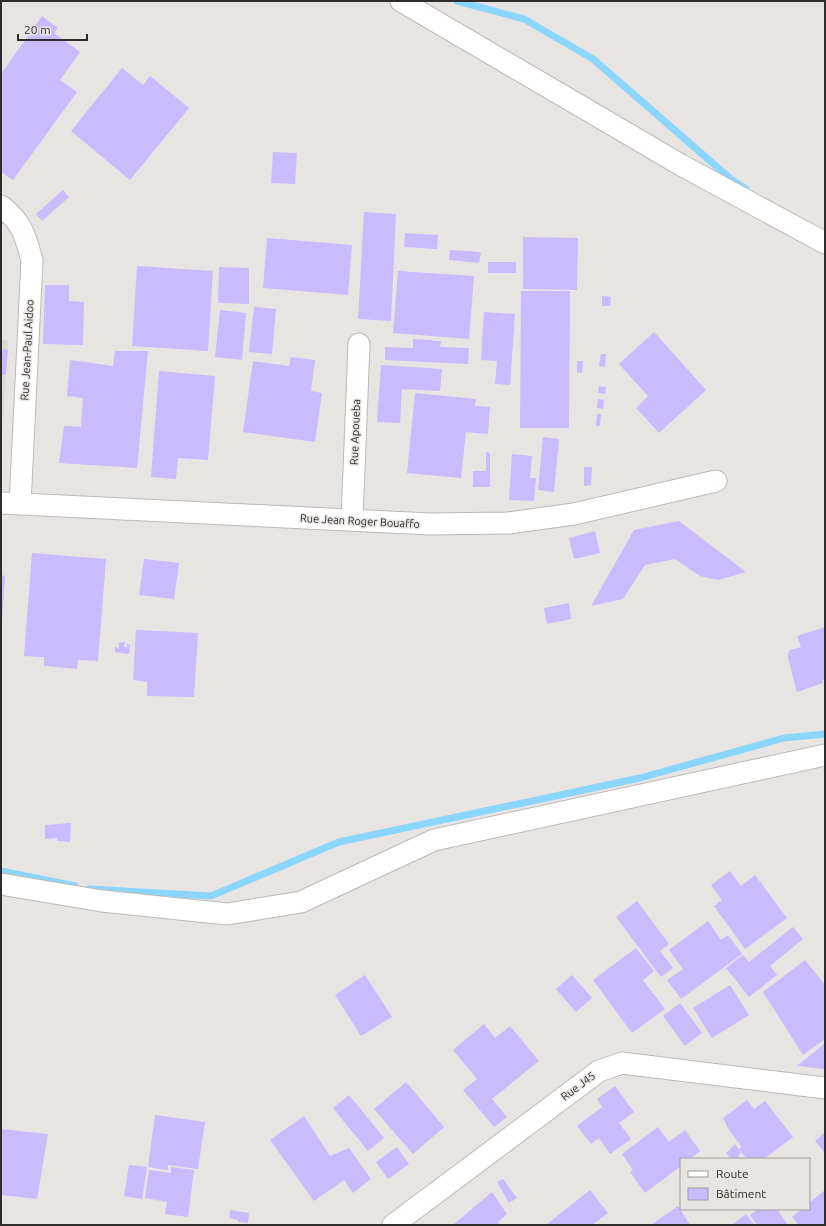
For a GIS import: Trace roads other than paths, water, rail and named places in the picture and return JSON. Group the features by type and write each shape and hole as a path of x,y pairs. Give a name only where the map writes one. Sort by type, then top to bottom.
{"street":[{"path":"401,1 681,165 825,243"},
{"name":"Rue Jean-Paul Aidoo","path":"1,206 12,214 25,234 32,260 10,503"},
{"name":"Rue Apoueba","path":"352,520 359,344"},
{"name":"Rue Jean Roger Bouaffo","path":"10,503 430,524 508,523 574,514 716,481"},
{"path":"1,884 102,901 226,914 301,902 434,840 825,755"},
{"name":"Rue J45","path":"393,1225 599,1071 622,1063 825,1088"}],"waterway":[{"path":"457,1 524,19 593,59 732,180 746,189"},
{"path":"89,889 211,896 339,842 640,778 784,738 825,734"},
{"path":"1,871 75,886"}]}
